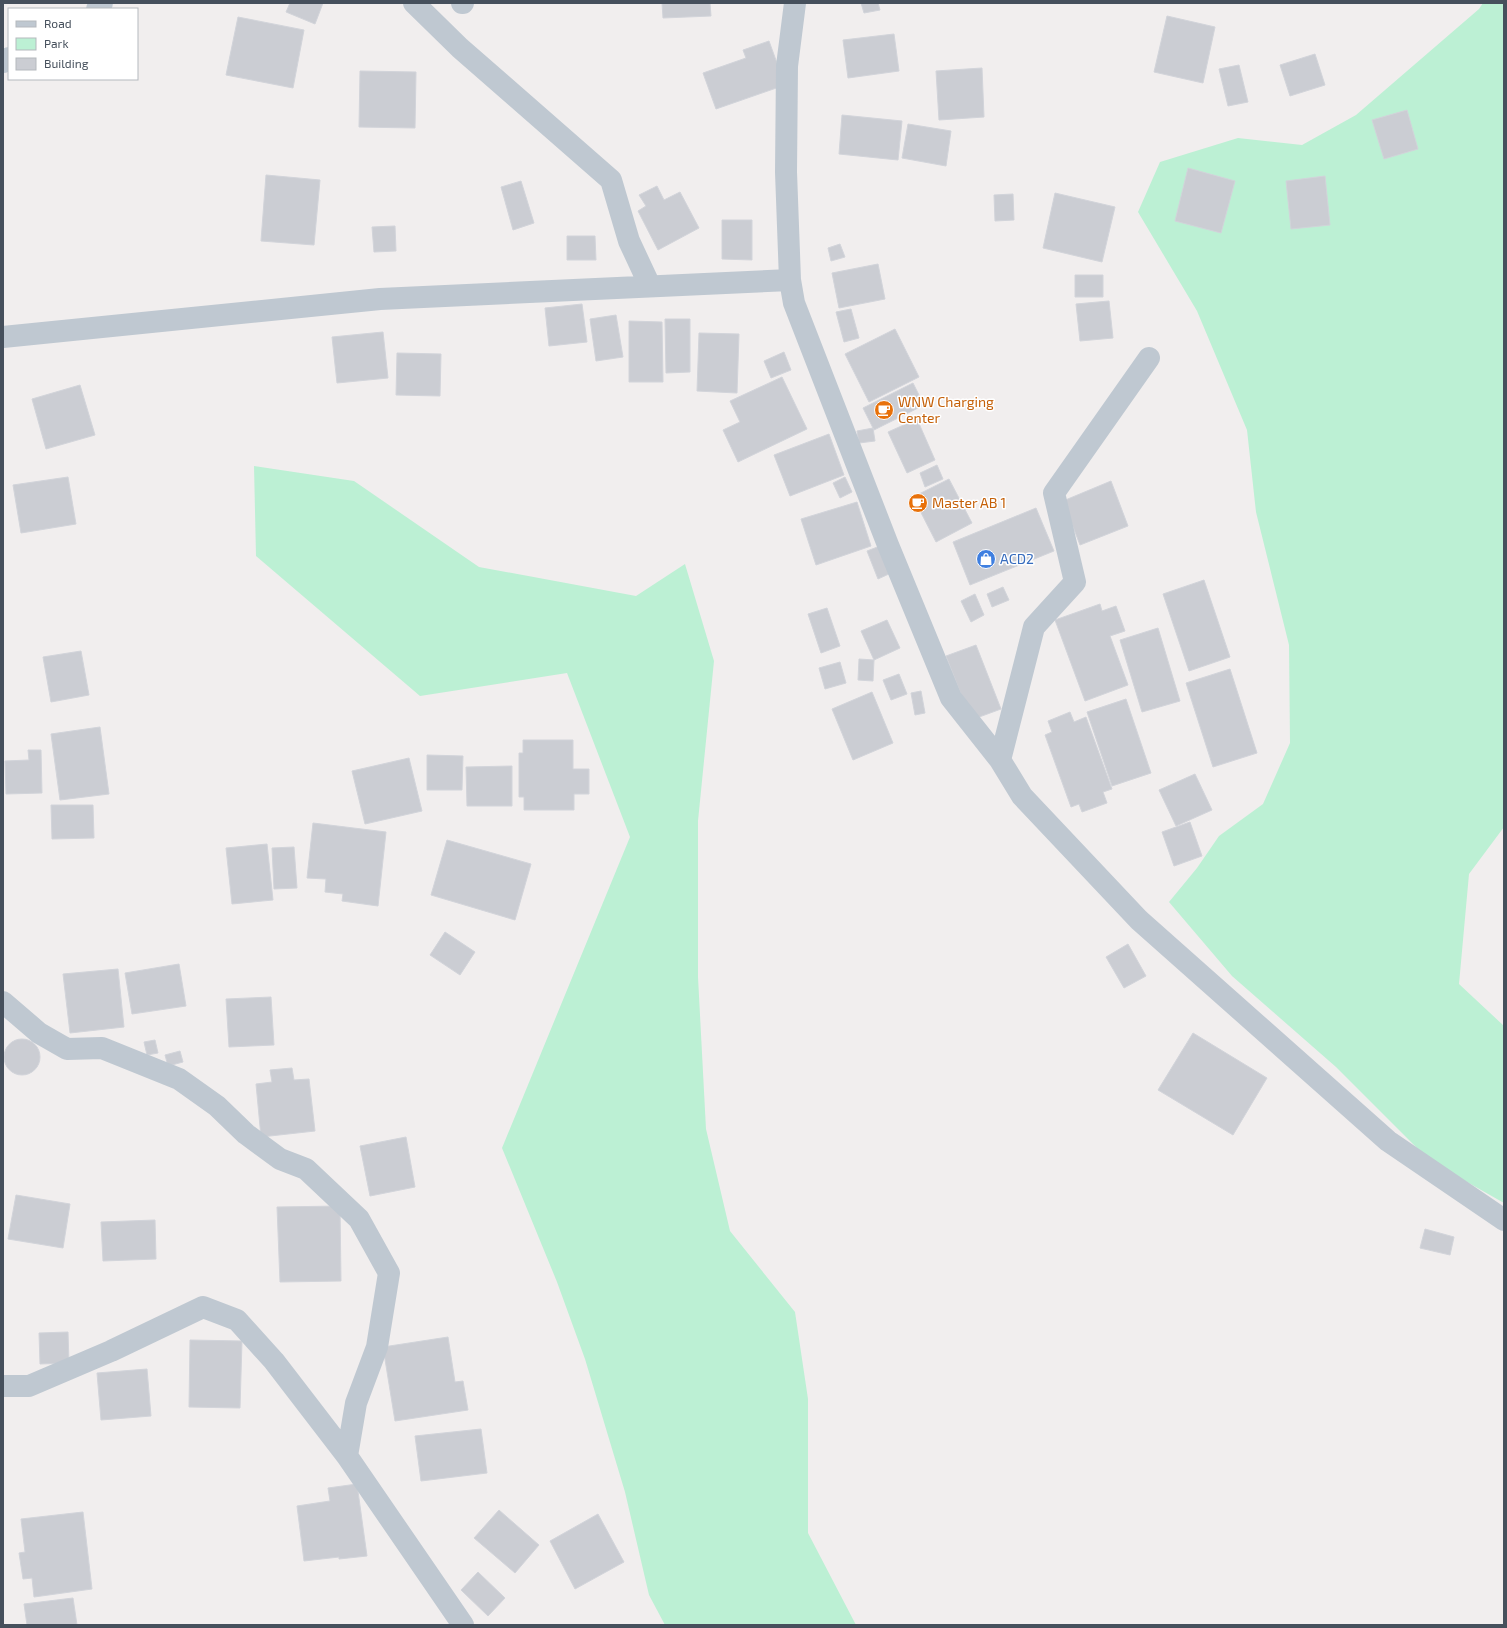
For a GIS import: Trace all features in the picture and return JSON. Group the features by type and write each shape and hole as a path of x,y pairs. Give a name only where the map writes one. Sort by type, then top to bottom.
{"street":[{"path":"414,3 460,48 611,180 629,241 650,286"},
{"path":"795,3 787,66 786,172 790,280 794,303 888,545 951,698 1000,760 1022,796 1139,920 1388,1141 1504,1220"},
{"path":"3,336 380,299 790,280"},
{"path":"1000,760 1034,627 1075,582 1054,494 1149,358"},
{"path":"3,1002 39,1033 67,1049 102,1048 179,1079 217,1106 246,1134 280,1159 306,1169 359,1219 389,1273 377,1347 356,1403 347,1456"},
{"path":"3,1386 29,1386 111,1351 203,1307 237,1320 274,1361 347,1456 463,1625"}],"green space":[{"path":"1483,3 1504,3 1504,827 1469,874 1459,984 1504,1026 1504,1203 1430,1161 1336,1067 1232,976 1169,902 1197,868 1219,836 1263,804 1290,743 1289,645 1256,512 1247,430 1197,311 1138,212 1160,162 1238,138 1302,145 1356,115 1479,9"},
{"path":"254,466 354,481 479,567 636,596 685,564 714,661 698,821 698,977 706,1129 730,1231 795,1312 808,1399 808,1533 856,1625 665,1625 649,1595 625,1492 585,1359 557,1282 502,1148 630,837 567,673 420,696 256,556"}],"building":[{"path":"290,3 323,3 315,24 286,12"},
{"path":"662,3 710,3 711,16 663,18"},
{"path":"861,3 878,3 880,10 864,13"},
{"path":"1167,16 1215,27 1203,83 1154,72"},
{"path":"238,17 304,30 293,88 226,75"},
{"path":"894,34 899,71 848,78 843,40"},
{"path":"769,41 785,85 716,109 703,73 746,58 743,50"},
{"path":"1315,54 1325,85 1290,96 1280,65"},
{"path":"1239,65 1248,102 1228,106 1219,69"},
{"path":"982,68 984,117 939,120 936,71"},
{"path":"360,71 416,72 415,128 359,127"},
{"path":"1407,110 1418,149 1384,159 1372,120"},
{"path":"842,115 902,121 898,160 839,154"},
{"path":"908,124 951,131 946,166 902,158"},
{"path":"1188,168 1235,181 1221,233 1175,221"},
{"path":"266,175 320,180 314,245 261,241"},
{"path":"1325,176 1330,225 1291,229 1286,181"},
{"path":"521,181 534,223 513,230 501,187"},
{"path":"657,186 664,200 680,192 699,228 658,250 638,211 646,206 639,195"},
{"path":"1055,193 1115,207 1102,262 1043,248"},
{"path":"1013,194 1014,220 995,221 994,195"},
{"path":"722,220 752,220 752,260 722,259"},
{"path":"395,226 396,251 374,252 372,227"},
{"path":"567,236 595,236 596,260 567,260"},
{"path":"840,244 845,257 831,261 828,248"},
{"path":"878,264 885,299 839,308 832,273"},
{"path":"1075,275 1103,275 1103,297 1075,297"},
{"path":"1109,301 1113,338 1080,341 1076,304"},
{"path":"582,304 587,342 549,346 545,308"},
{"path":"851,309 859,338 844,342 836,312"},
{"path":"616,315 623,357 596,361 590,319"},
{"path":"665,319 690,319 690,372 666,373"},
{"path":"629,321 662,322 663,382 629,382"},
{"path":"895,329 919,377 869,402 845,354"},
{"path":"383,332 388,378 337,383 332,337"},
{"path":"699,333 739,334 737,393 697,391"},
{"path":"784,352 791,370 771,378 764,361"},
{"path":"397,353 441,354 440,396 396,395"},
{"path":"782,377 807,429 738,462 723,430 740,422 730,401"},
{"path":"913,383 924,405 874,430 863,408"},
{"path":"80,385 95,435 46,449 32,399"},
{"path":"917,419 935,460 907,473 888,432"},
{"path":"873,428 875,441 859,443 857,431"},
{"path":"829,434 844,475 790,496 774,455"},
{"path":"937,465 943,479 925,487 920,473"},
{"path":"68,477 76,524 21,533 13,485"},
{"path":"845,477 852,492 840,498 833,483"},
{"path":"949,479 972,523 936,542 913,497"},
{"path":"1111,481 1128,526 1080,545 1063,501"},
{"path":"857,502 871,546 816,565 801,519"},
{"path":"1036,508 1054,551 970,585 953,542"},
{"path":"880,546 891,573 878,579 867,551"},
{"path":"1204,580 1230,657 1189,671 1163,594"},
{"path":"1003,587 1009,600 992,607 987,594"},
{"path":"975,594 984,615 971,622 961,601"},
{"path":"1100,604 1102,611 1116,606 1125,631 1110,636 1128,685 1085,701 1055,620"},
{"path":"827,608 840,646 821,653 808,614"},
{"path":"887,620 900,648 874,660 861,631"},
{"path":"1158,628 1180,701 1142,712 1120,640"},
{"path":"976,645 1001,709 971,720 946,656"},
{"path":"81,651 89,695 51,702 43,657"},
{"path":"859,659 874,660 873,681 858,680"},
{"path":"840,662 846,683 825,689 819,668"},
{"path":"1230,669 1257,753 1213,767 1186,683"},
{"path":"899,674 907,694 891,700 883,680"},
{"path":"921,691 925,713 915,715 911,693"},
{"path":"872,692 893,743 853,760 832,709"},
{"path":"1126,699 1151,773 1112,786 1087,712"},
{"path":"1070,712 1074,722 1086,717 1112,789 1103,792 1107,803 1082,812 1079,804 1071,807 1045,735 1052,732 1048,721"},
{"path":"100,727 109,794 60,800 51,734"},
{"path":"523,740 573,740 573,769 589,769 589,794 574,794 574,810 524,810 524,797 519,797 519,753 523,753"},
{"path":"28,750 41,750 42,793 6,794 5,761 29,760"},
{"path":"427,755 463,756 462,790 427,790"},
{"path":"409,758 422,811 365,824 352,771"},
{"path":"512,766 512,806 467,806 466,767"},
{"path":"1195,774 1212,810 1176,826 1159,790"},
{"path":"51,805 93,805 94,838 52,839"},
{"path":"1190,822 1202,856 1174,866 1162,832"},
{"path":"313,823 386,832 378,906 342,901 343,894 325,892 326,879 307,878"},
{"path":"447,840 531,864 515,920 431,895"},
{"path":"267,844 273,900 232,904 226,848"},
{"path":"294,847 297,888 274,889 272,848"},
{"path":"445,932 475,952 460,975 430,955"},
{"path":"1128,944 1146,976 1124,988 1106,957"},
{"path":"179,964 186,1006 132,1014 125,973"},
{"path":"118,969 124,1027 70,1033 63,974"},
{"path":"271,997 274,1045 229,1047 226,999"},
{"path":"1193,1033 1267,1078 1233,1135 1158,1090"},
{"path":"26,1039 35,1044 39,1050 39,1064 35,1070 26,1075 18,1075 9,1070 5,1064 4,1053 9,1044 15,1040"},
{"path":"155,1040 158,1053 147,1055 144,1042"},
{"path":"180,1051 183,1062 168,1066 165,1055"},
{"path":"292,1068 294,1080 309,1079 315,1131 261,1137 256,1084 272,1082 270,1070"},
{"path":"406,1137 415,1187 370,1196 360,1146"},
{"path":"16,1195 70,1204 63,1248 8,1239"},
{"path":"340,1206 341,1281 280,1282 277,1207"},
{"path":"155,1220 156,1259 103,1261 101,1222"},
{"path":"1425,1229 1454,1237 1450,1255 1420,1248"},
{"path":"68,1332 69,1363 40,1364 39,1333"},
{"path":"448,1337 455,1382 463,1381 468,1410 395,1421 383,1347"},
{"path":"190,1340 242,1341 240,1408 189,1407"},
{"path":"147,1369 151,1416 101,1420 97,1373"},
{"path":"481,1429 487,1473 421,1481 415,1436"},
{"path":"357,1484 367,1556 339,1559 339,1557 304,1561 297,1506 330,1501 328,1488"},
{"path":"499,1510 539,1545 515,1573 474,1538"},
{"path":"83,1512 92,1589 34,1597 32,1578 23,1579 19,1553 25,1552 21,1519"},
{"path":"598,1514 624,1562 575,1589 550,1541"},
{"path":"478,1572 505,1598 488,1616 461,1590"},
{"path":"73,1598 77,1625 27,1625 24,1604"}],"place":[{"name":"WNW Charging Center","path":"884,410"},
{"name":"Master AB 1","path":"918,503"},
{"name":"ACD2","path":"986,559"}]}
